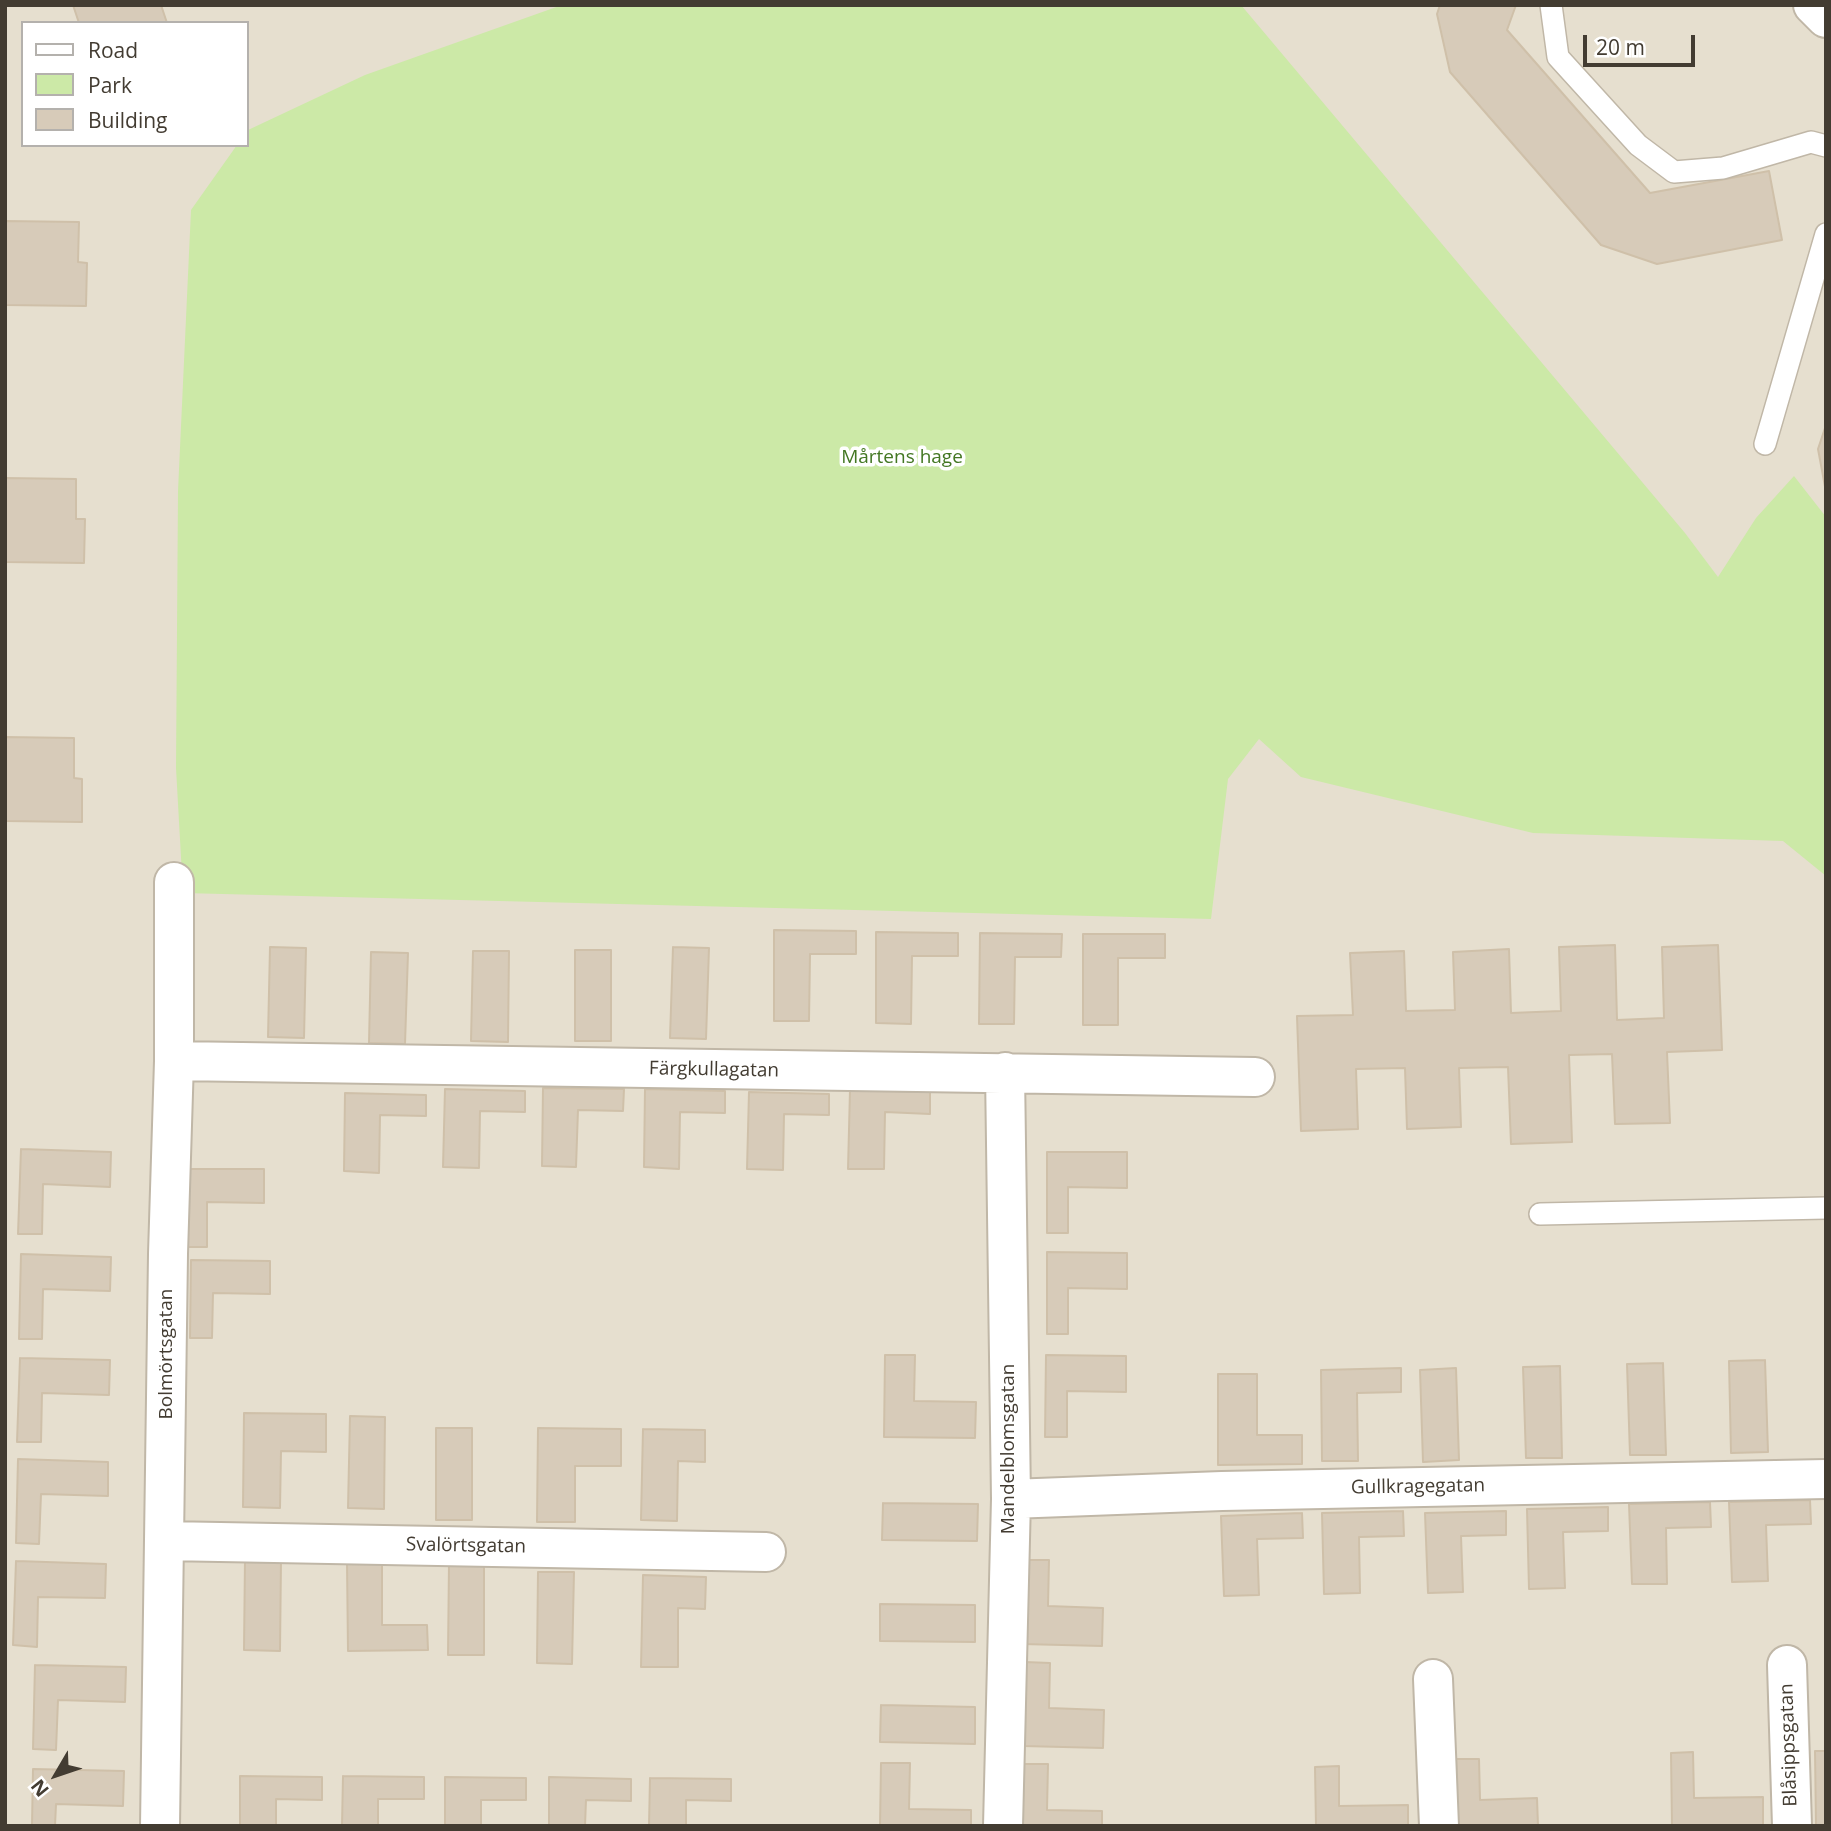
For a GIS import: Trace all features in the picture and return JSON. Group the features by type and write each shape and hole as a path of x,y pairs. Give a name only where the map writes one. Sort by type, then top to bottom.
{"street":[{"path":"1813,5 1826,18"},
{"name":"Bolmörtsgatan","path":"160,1826 168,1254 174,1061 174,882"},
{"name":"Färgkullagatan","path":"174,1061 1255,1077"},
{"name":"Mandelblomsgatan","path":"1003,1826 1011,1499 1005,1072"},
{"name":"Gullkragegatan","path":"1011,1499 1250,1490 1826,1479"},
{"name":"Svalörtsgatan","path":"165,1541 766,1552"},
{"name":"Blåsippsgatan","path":"1787,1665 1792,1826"},
{"path":"1433,1679 1439,1826"}],"lane":[{"path":"1551,5 1549,8 1558,57 1638,145 1674,172 1723,168 1811,142 1826,146"},
{"path":"1765,444 1826,234"},
{"path":"1540,1214 1826,1208"}],"shaded area":[{"path":"5,5 1826,5 1826,1826 5,1826"}],"green space":[{"name":"Mårtens hage","path":"562,5 1241,5 1685,533 1718,577 1756,518 1794,476 1826,517 1826,876 1783,841 1533,833 1301,777 1259,739 1228,779 1211,919 183,893 176,768 178,491 191,210 236,147 248,147 248,130 365,75"}],"building":[{"path":"73,5 161,5 166,21 78,21"},
{"path":"1440,5 1516,5 1507,30 1650,193 1769,171 1782,240 1657,264 1601,245 1450,72 1437,14"},
{"path":"5,221 79,222 78,262 87,263 86,306 5,305"},
{"path":"1826,425 1826,492 1818,449"},
{"path":"5,478 76,479 76,519 85,519 84,563 5,562"},
{"path":"5,737 74,738 74,778 82,779 82,822 5,821"},
{"path":"774,930 856,931 856,954 810,954 809,1021 774,1021"},
{"path":"876,932 958,933 958,956 912,956 911,1024 876,1023"},
{"path":"980,933 1062,934 1061,957 1015,957 1014,1024 979,1024"},
{"path":"1083,934 1165,934 1165,958 1118,958 1118,1025 1083,1025"},
{"path":"1615,945 1617,1020 1664,1018 1662,947 1718,945 1722,1050 1667,1052 1670,1123 1615,1124 1612,1054 1569,1055 1572,1142 1511,1144 1508,1067 1459,1068 1461,1127 1407,1129 1405,1068 1356,1069 1358,1129 1301,1131 1297,1016 1353,1015 1350,953 1404,951 1406,1011 1455,1010 1453,952 1509,949 1511,1013 1561,1011 1559,947"},
{"path":"270,947 306,948 304,1038 268,1037"},
{"path":"673,947 709,948 706,1039 670,1038"},
{"path":"575,950 611,950 611,1041 575,1041"},
{"path":"473,951 509,951 508,1042 471,1041"},
{"path":"371,952 408,953 405,1044 369,1043"},
{"path":"543,1088 624,1089 623,1111 578,1110 576,1167 542,1166"},
{"path":"445,1089 525,1091 525,1112 480,1111 479,1168 443,1167"},
{"path":"645,1089 725,1091 725,1113 680,1112 679,1169 644,1167"},
{"path":"850,1090 930,1092 930,1114 885,1112 884,1169 848,1169"},
{"path":"749,1092 829,1094 829,1115 784,1114 783,1170 747,1169"},
{"path":"345,1093 426,1095 426,1116 380,1115 379,1173 344,1171"},
{"path":"21,1149 111,1152 110,1187 43,1184 42,1234 18,1234"},
{"path":"1047,1152 1127,1152 1127,1188 1068,1187 1068,1233 1047,1233"},
{"path":"185,1169 264,1169 264,1203 207,1202 207,1247 184,1247"},
{"path":"1047,1252 1127,1253 1127,1289 1068,1288 1068,1334 1047,1334"},
{"path":"21,1254 111,1257 110,1291 43,1289 42,1339 19,1339"},
{"path":"191,1260 270,1261 270,1294 213,1293 212,1338 190,1338"},
{"path":"885,1355 915,1355 914,1401 976,1402 975,1438 884,1437"},
{"path":"1046,1355 1126,1356 1126,1392 1067,1391 1067,1437 1045,1437"},
{"path":"20,1358 110,1360 109,1395 42,1393 41,1442 17,1442"},
{"path":"1765,1360 1768,1452 1731,1453 1729,1361"},
{"path":"1663,1363 1666,1455 1630,1455 1627,1364"},
{"path":"1560,1366 1562,1458 1526,1458 1523,1367"},
{"path":"1401,1368 1401,1392 1357,1393 1358,1461 1322,1461 1321,1370"},
{"path":"1456,1368 1459,1460 1423,1462 1420,1370"},
{"path":"1218,1374 1257,1374 1257,1435 1302,1435 1302,1464 1218,1465"},
{"path":"244,1413 326,1414 326,1452 281,1451 280,1508 243,1507"},
{"path":"350,1416 385,1417 384,1509 348,1508"},
{"path":"436,1428 472,1428 472,1520 436,1520"},
{"path":"538,1428 621,1429 621,1466 575,1466 575,1522 537,1522"},
{"path":"643,1429 705,1430 705,1462 678,1461 677,1521 641,1520"},
{"path":"18,1459 108,1462 108,1496 41,1494 39,1544 16,1543"},
{"path":"1810,1500 1811,1524 1766,1525 1768,1581 1732,1582 1729,1502"},
{"path":"1710,1502 1711,1527 1666,1528 1667,1584 1632,1584 1629,1504"},
{"path":"883,1503 978,1504 977,1541 882,1540"},
{"path":"1608,1507 1608,1531 1563,1532 1565,1588 1529,1589 1527,1509"},
{"path":"1403,1511 1404,1536 1359,1537 1360,1593 1324,1594 1322,1513"},
{"path":"1506,1511 1506,1535 1461,1536 1463,1592 1428,1593 1425,1513"},
{"path":"1302,1513 1303,1538 1257,1539 1259,1595 1224,1596 1221,1516"},
{"path":"245,1559 281,1559 280,1651 244,1650"},
{"path":"1024,1560 1049,1560 1048,1606 1103,1608 1102,1646 1022,1644"},
{"path":"16,1561 106,1564 105,1598 38,1597 37,1647 13,1645"},
{"path":"382,1561 382,1625 427,1625 428,1650 348,1651 347,1562"},
{"path":"449,1563 484,1564 484,1655 448,1655"},
{"path":"538,1572 574,1572 572,1664 537,1663"},
{"path":"643,1575 706,1577 705,1609 678,1608 678,1667 641,1667"},
{"path":"880,1604 975,1605 975,1642 880,1641"},
{"path":"1025,1662 1050,1663 1049,1708 1104,1710 1103,1748 1023,1746"},
{"path":"35,1665 126,1667 125,1702 58,1700 56,1750 33,1749"},
{"path":"881,1705 975,1707 975,1744 880,1742"},
{"path":"1815,1751 1826,1751 1826,1826 1816,1826"},
{"path":"1693,1752 1694,1798 1763,1797 1763,1826 1672,1826 1671,1753"},
{"path":"1456,1759 1479,1759 1480,1800 1537,1798 1538,1826 1458,1826"},
{"path":"881,1763 910,1763 909,1809 971,1810 971,1826 880,1826"},
{"path":"1023,1764 1048,1764 1047,1810 1102,1811 1102,1826 1022,1826"},
{"path":"1339,1766 1339,1806 1408,1805 1408,1826 1316,1826 1315,1767"},
{"path":"33,1769 124,1771 123,1806 56,1804 55,1826 32,1826"},
{"path":"240,1776 322,1777 322,1800 276,1799 276,1826 240,1826"},
{"path":"343,1776 424,1777 424,1799 378,1799 378,1826 342,1826"},
{"path":"445,1777 526,1778 526,1800 481,1800 481,1826 445,1826"},
{"path":"549,1777 631,1779 631,1801 586,1800 585,1826 549,1826"},
{"path":"650,1778 731,1779 731,1801 686,1800 686,1826 649,1826"}]}
